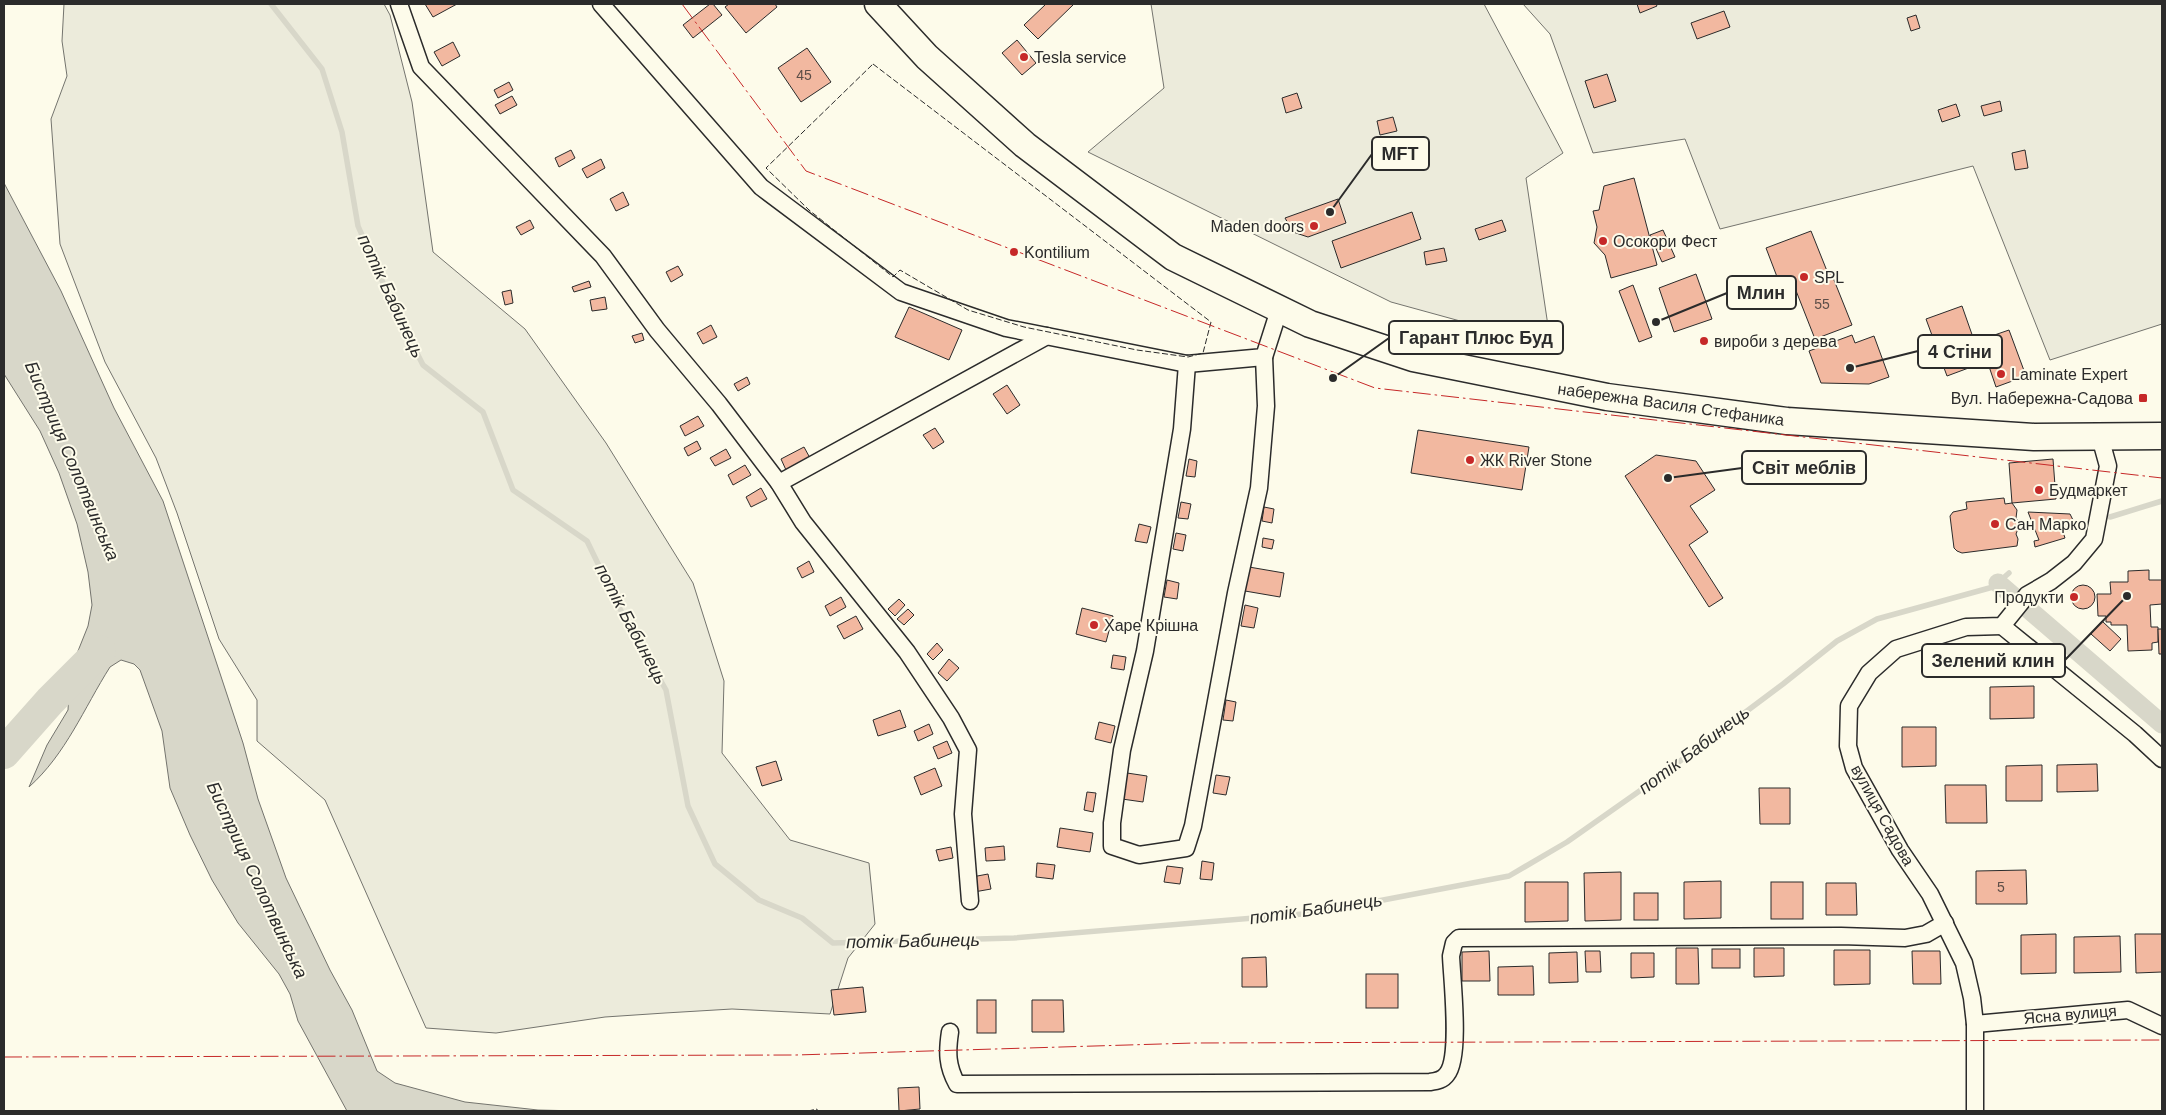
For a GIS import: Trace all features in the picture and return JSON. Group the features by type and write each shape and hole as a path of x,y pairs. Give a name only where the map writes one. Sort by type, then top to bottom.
{"main road":[{"name":"набережна Василя Стефаника","path":"878,4 927,57 1024,145 1173,256 1310,324 1413,358 1607,397 1787,421 1949,433 2100,437 2162,436"}],"street":[{"path":"399,4 421,66 603,256 657,330 719,404 779,482 803,522 907,652 951,718 968,750 963,814 970,901"},
{"path":"600,4 762,187 901,292 1006,328 1187,364 1264,357"},
{"path":"1187,364 1180,439 1145,651 1122,750 1112,823 1112,846 1139,855 1186,848 1193,826 1236,593 1258,488 1266,406 1264,357 1279,310"},
{"path":"779,482 1047,336"},
{"path":"2100,437 2108,466 2094,539 2067,569 2027,595 2007,620 2162,759"},
{"name":"вулиця Садова","path":"1975,1111 1975,1024 1972,998 1964,963 1930,894 1900,850 1854,768 1848,746 1850,706 1869,673 1896,649 1966,627 2007,620"},
{"path":"950,1032 947,1054 950,1072 957,1084 1440,1081 1447,1075 1451,1066 1455,1034 1451,956 1454,943 1459,938 1841,936 1905,938 1926,934 1945,923"},
{"name":"Ясна вулиця","path":"1975,1024 2128,1010 2162,1026"}],"shaded area":[{"path":"64,4 384,4 390,15 412,102 433,252 525,329 606,443 693,583 724,681 722,753 790,840 869,863 875,924 848,958 830,1014 732,1009 605,1017 496,1033 426,1028 325,800 257,741 257,700 219,639 177,513 156,458 105,362 60,244 51,119 67,76 62,41"},
{"path":"1151,4 1484,4 1563,153 1526,178 1551,346 1391,302 1088,152 1164,88"},
{"path":"1523,4 2162,4 2162,324 2050,360 1973,166 1720,229 1685,139 1593,153 1550,34"}],"water":[{"path":"4,183 61,291 114,408 163,501 243,743 258,799 286,878 330,970 352,1010 377,1071 395,1083 465,1102 538,1110 580,1111 347,1111 298,1021 290,994 279,974 238,923 212,880 190,835 170,788 162,731 140,670 134,664 121,660 110,667 74,730 54,760 29,787 47,745 68,710 70,671 88,626 92,605 88,572 77,524 59,473 40,431 4,374"}],"building":[{"path":"425,4 457,4 433,17"},
{"path":"710,4 713,4 722,15 693,38 683,25"},
{"path":"729,4 775,4 777,7 746,33 725,7"},
{"path":"1046,4 1074,4 1038,39 1024,25"},
{"path":"1637,4 1656,4 1657,6 1640,13"},
{"path":"1724,11 1730,27 1697,39 1691,23"},
{"path":"1916,15 1920,28 1911,31 1907,18"},
{"path":"1017,40 1036,63 1022,75 1002,53"},
{"path":"453,42 460,56 442,66 434,52"},
{"path":"807,48 831,82 801,102 778,68"},
{"path":"1607,74 1616,101 1594,108 1585,81"},
{"path":"509,82 513,90 498,98 494,90"},
{"path":"1297,93 1302,108 1286,113 1282,98"},
{"path":"512,96 517,105 500,114 495,105"},
{"path":"2000,101 2002,111 1984,116 1981,106"},
{"path":"1956,104 1960,116 1942,122 1938,110"},
{"path":"1393,117 1397,131 1380,135 1377,121"},
{"path":"571,150 575,158 559,167 555,158"},
{"path":"2025,150 2028,168 2015,170 2012,153"},
{"path":"601,159 605,168 587,178 582,169"},
{"path":"1634,178 1657,265 1611,278 1605,255 1594,243 1597,227 1593,211 1599,210 1604,186"},
{"path":"623,192 629,205 616,211 610,199"},
{"path":"1338,199 1346,223 1308,237 1293,232 1285,218"},
{"path":"1412,212 1421,239 1341,268 1332,241"},
{"path":"530,220 534,228 521,235 516,227"},
{"path":"1502,220 1506,231 1479,240 1475,229"},
{"path":"1663,230 1675,257 1662,262 1650,235"},
{"path":"1811,231 1827,271 1830,270 1852,325 1815,339 1791,278 1779,282 1766,248"},
{"path":"1444,248 1447,261 1426,265 1424,252"},
{"path":"678,266 683,275 671,282 666,272"},
{"path":"1696,274 1712,319 1674,332 1659,288"},
{"path":"589,281 591,287 574,292 572,287"},
{"path":"1633,285 1652,337 1639,342 1619,291"},
{"path":"511,290 513,303 505,305 502,292"},
{"path":"605,297 607,309 592,311 590,300"},
{"path":"1962,306 1982,363 1947,376 1926,319"},
{"path":"909,307 962,330 949,360 895,337"},
{"path":"711,325 717,337 703,344 697,333"},
{"path":"2009,330 2026,376 1996,387 1980,340"},
{"path":"642,333 644,340 635,343 632,336"},
{"path":"1852,335 1855,343 1874,336 1889,377 1869,384 1821,383 1809,351"},
{"path":"747,377 750,384 738,391 734,384"},
{"path":"1007,385 1020,405 1007,414 993,394"},
{"path":"698,416 704,426 685,436 680,426"},
{"path":"935,428 944,442 933,449 923,435"},
{"name":"ЖК River Stone","path":"1418,430 1529,447 1522,490 1411,473"},
{"path":"697,441 701,449 688,456 684,448"},
{"path":"804,447 810,458 786,470 781,459"},
{"path":"726,449 731,458 715,466 710,458"},
{"path":"1656,455 1696,461 1715,490 1690,506 1708,532 1689,545 1723,598 1709,607 1625,476"},
{"path":"1189,459 1197,461 1195,477 1186,476"},
{"path":"2053,459 2056,499 2012,503 2009,463"},
{"path":"745,465 751,475 733,485 728,475"},
{"path":"761,488 767,499 751,507 746,497"},
{"path":"2004,498 2005,504 2012,503 2017,510 2016,518 2020,524 2016,534 2018,539 2017,546 1962,553 1957,551 1954,548 1950,516 1953,512 1967,509 1966,502"},
{"path":"1181,502 1191,504 1188,519 1178,518"},
{"path":"1264,507 1274,509 1272,523 1262,521"},
{"path":"2028,512 2070,514 2077,528 2063,532 2065,538 2035,547 2034,541 2039,540"},
{"path":"1139,524 1151,527 1147,543 1135,541"},
{"path":"1176,533 1186,535 1183,551 1173,549"},
{"path":"1263,538 1274,540 1272,549 1262,547"},
{"path":"809,561 814,572 802,578 797,568"},
{"path":"1249,567 1284,573 1280,597 1245,591"},
{"path":"2149,570 2149,580 2162,580 2162,604 2150,605 2151,627 2158,627 2158,642 2152,643 2152,650 2128,651 2127,625 2111,625 2111,622 2106,622 2106,616 2098,616 2097,594 2111,594 2110,582 2128,582 2128,571"},
{"path":"1167,580 1179,583 1177,599 1164,597"},
{"path":"2078,585 2088,585 2095,592 2095,602 2088,609 2078,609 2071,602 2071,592"},
{"path":"841,597 846,607 830,616 825,606"},
{"path":"899,599 905,605 895,616 888,609"},
{"path":"1245,605 1258,608 1254,628 1241,626"},
{"name":"Харе Крішна","path":"1082,608 1113,616 1106,642 1076,634"},
{"path":"908,609 914,615 904,625 897,619"},
{"path":"856,616 863,629 844,639 837,626"},
{"path":"2102,621 2121,639 2110,651 2091,634"},
{"path":"2158,629 2162,629 2162,654 2159,654"},
{"path":"937,643 943,650 933,660 927,654"},
{"path":"1113,655 1126,657 1124,670 1111,668"},
{"path":"949,659 959,668 947,681 938,673"},
{"path":"2034,686 2034,718 1990,719 1990,687"},
{"path":"1226,700 1236,702 1233,721 1223,720"},
{"path":"900,710 906,727 878,736 873,720"},
{"path":"1099,722 1115,726 1111,743 1095,739"},
{"path":"929,724 933,734 918,741 914,731"},
{"path":"1902,727 1936,727 1936,766 1902,767"},
{"path":"947,741 952,753 938,759 933,747"},
{"path":"776,761 782,780 762,786 756,767"},
{"path":"2097,764 2098,791 2057,792 2057,765"},
{"path":"2042,765 2042,801 2006,801 2006,766"},
{"path":"935,768 942,786 921,795 914,777"},
{"path":"1127,773 1147,776 1143,802 1122,799"},
{"path":"1216,775 1230,777 1226,795 1213,793"},
{"path":"1945,785 1986,785 1987,823 1946,823"},
{"path":"1759,788 1790,788 1790,824 1760,824"},
{"path":"1087,792 1096,793 1093,812 1084,810"},
{"path":"1060,828 1093,833 1090,852 1057,847"},
{"path":"1004,846 1005,860 986,861 985,848"},
{"path":"951,847 953,858 939,861 936,850"},
{"path":"1202,861 1214,863 1212,880 1200,879"},
{"path":"1037,863 1055,865 1053,879 1036,877"},
{"path":"1167,866 1183,868 1180,884 1164,882"},
{"path":"2026,870 2027,904 1976,904 1976,871"},
{"path":"1621,872 1621,920 1585,921 1584,873"},
{"path":"988,874 991,889 974,892 972,877"},
{"path":"1721,881 1721,918 1684,919 1684,882"},
{"path":"1525,882 1568,882 1568,921 1525,922"},
{"path":"1771,882 1803,882 1803,919 1771,919"},
{"path":"1826,883 1856,883 1857,915 1826,915"},
{"path":"1634,893 1658,893 1658,920 1634,920"},
{"path":"2056,934 2056,973 2021,974 2021,935"},
{"path":"2135,934 2162,934 2162,972 2136,973"},
{"path":"2120,936 2121,972 2074,973 2074,937"},
{"path":"1676,948 1698,948 1699,984 1676,984"},
{"path":"1754,948 1784,948 1784,976 1754,977"},
{"path":"1712,949 1740,949 1740,968 1712,968"},
{"path":"1834,950 1870,950 1870,984 1834,985"},
{"path":"1489,951 1490,981 1462,981 1462,952"},
{"path":"1585,951 1600,951 1601,972 1586,972"},
{"path":"1912,951 1940,951 1941,984 1913,984"},
{"path":"1577,952 1578,982 1549,983 1549,953"},
{"path":"1631,953 1654,953 1654,977 1631,978"},
{"path":"1266,957 1267,987 1242,987 1242,958"},
{"path":"1533,966 1534,995 1498,995 1498,967"},
{"path":"1366,974 1398,974 1398,1008 1366,1008"},
{"path":"863,987 866,1012 834,1015 831,990"},
{"path":"977,1000 996,1000 996,1033 977,1033"},
{"path":"1032,1000 1063,1000 1064,1032 1032,1032"},
{"path":"919,1087 920,1109 899,1111 898,1088"}],"waterway":[{"name":"потік Бабинець","path":"271,4 322,69 342,132 358,226 394,308 423,365 483,412 513,490 587,541 620,609 666,690 688,806 715,864 759,900 802,918 833,943 1014,938 1315,913 1509,876 1567,842 1648,785 1837,641 1877,619 1993,587 2009,573"},
{"name":"потік Бабинець","path":"2110,517 2162,501"},
{"path":"1998,583 2162,724"},
{"name":"Бистриця Солотвинська","path":"4,753 50,701 100,651"}],"fence":[{"path":"873,64 1211,322 1203,353 1188,357 1137,350 1024,327 968,310 900,270 893,277 809,210 766,168 873,64"},
{"path":"808,1111 817,1109 817,1111"}],"power":[{"path":"682,4 806,171 1375,388 2162,478"},
{"path":"4,1057 796,1055 1194,1043 2162,1040"}],"place":[{"name":"Tesla service","path":"1024,57"},
{"name":"MFT","path":"1330,212"},
{"name":"Maden doors","path":"1314,226"},
{"name":"Осокори Фест","path":"1603,241"},
{"name":"Kontilium","path":"1014,252"},
{"name":"SPL","path":"1804,277"},
{"name":"Млин","path":"1656,322"},
{"name":"вироби з дерева","path":"1704,341"},
{"name":"4 Стіни","path":"1850,368"},
{"name":"Laminate Expert","path":"2001,374"},
{"name":"Гарант Плюс Буд","path":"1333,378"},
{"name":"Вул. Набережна-Садова","path":"2143,398"},
{"name":"ЖК River Stone","path":"1470,460"},
{"name":"Світ меблів","path":"1668,478"},
{"name":"Будмаркет","path":"2039,490"},
{"name":"Сан Марко","path":"1995,524"},
{"name":"Зелений клин","path":"2127,596"},
{"name":"Продукти","path":"2074,597"},
{"name":"Харе Крішна","path":"1094,625"}]}
